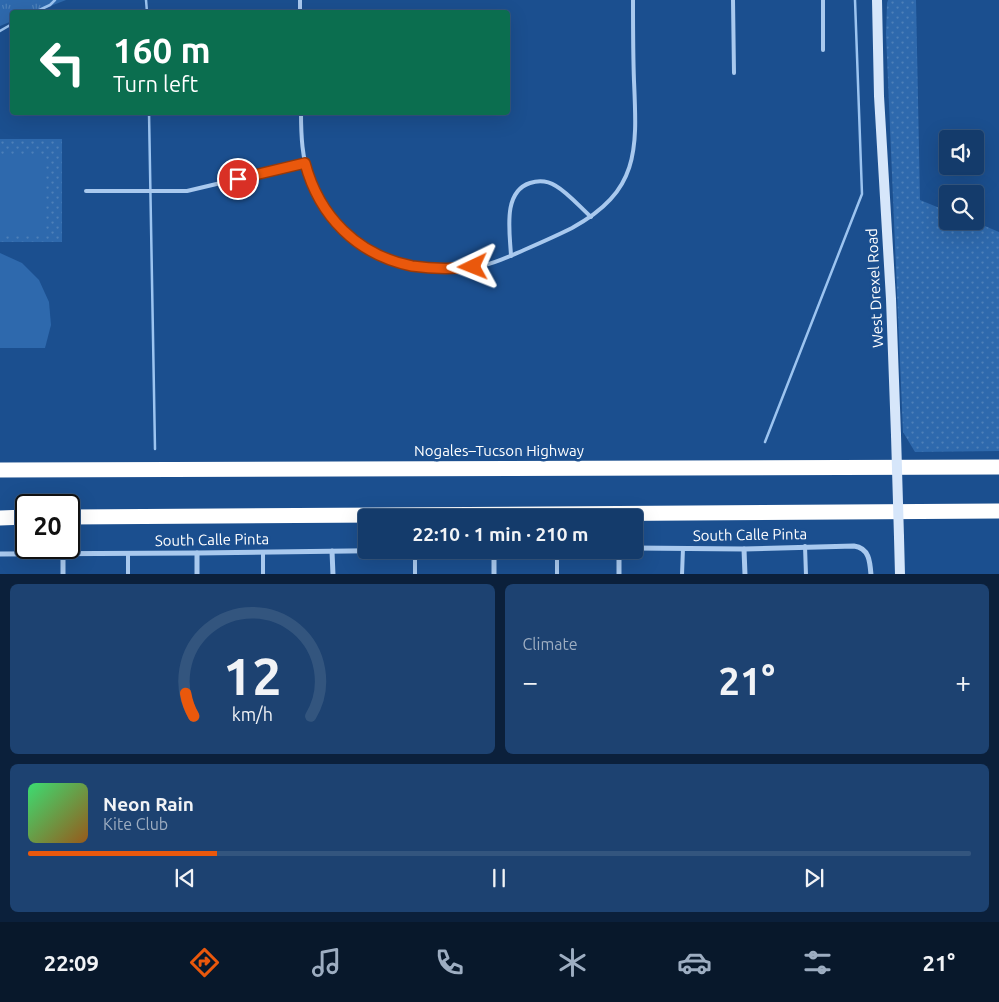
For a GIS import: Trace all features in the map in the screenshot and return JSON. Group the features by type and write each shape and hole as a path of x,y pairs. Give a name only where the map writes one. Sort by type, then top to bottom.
{"highway":[{"name":"Nogales–Tucson Highway","path":"0,470 999,467"},
{"path":"80,517 999,511"},
{"path":"0,518 15,518"}],"street":[{"name":"West Drexel Road","path":"877,0 880,122 892,308 900,574"},
{"name":"South Calle Pinta","path":"643,548 854,546 865,550 870,563 871,574"},
{"path":"744,548 745,574"},
{"path":"332,551 333,574"},
{"name":"South Calle Pinta","path":"80,553 358,551"},
{"path":"197,553 197,574"},
{"name":"South Calle Pinta","path":"0,554 15,554"},
{"path":"63,559 63,574"},
{"path":"494,559 494,574"},
{"path":"619,559 619,574"}],"lane":[{"path":"301,115 305,163 311,182 331,216 355,241 377,254 413,266 464,268 483,266 511,256 572,228 603,207 617,192 626,177 633,155 636,121 633,0"},
{"path":"733,0 734,73"},
{"path":"823,0 823,50"},
{"path":"86,191 187,190 305,163"},
{"path":"511,256 510,212 512,202 520,188 527,184 535,182 551,183 591,216"},
{"path":"805,546 806,574"},
{"path":"682,548 682,574"},
{"path":"263,552 263,574"},
{"path":"128,553 128,574"},
{"path":"414,574 415,559"},
{"path":"557,559 557,574"}],"green space":[{"path":"0,0 66,0 40,10 10,10 10,22 0,26"},
{"path":"888,0 916,0 920,200 939,208 939,230 984,230 984,226 999,232 999,451 915,452 903,432 886,34"},
{"path":"0,139 62,139 62,242 0,242"},
{"path":"0,154 45,154 45,234 0,234"},
{"path":"0,253 22,263 39,280 49,302 51,325 45,348 0,348"}],"waterway":[{"path":"39,10 50,5 55,0"},
{"path":"146,0 147,10"},
{"path":"765,442 862,194 855,0"},
{"path":"0,31 10,25"},
{"path":"149,115 155,449"}],"route":[{"path":"238,179 305,163 319,200 344,231 361,245 386,258 413,266 431,268 473,267"}]}
